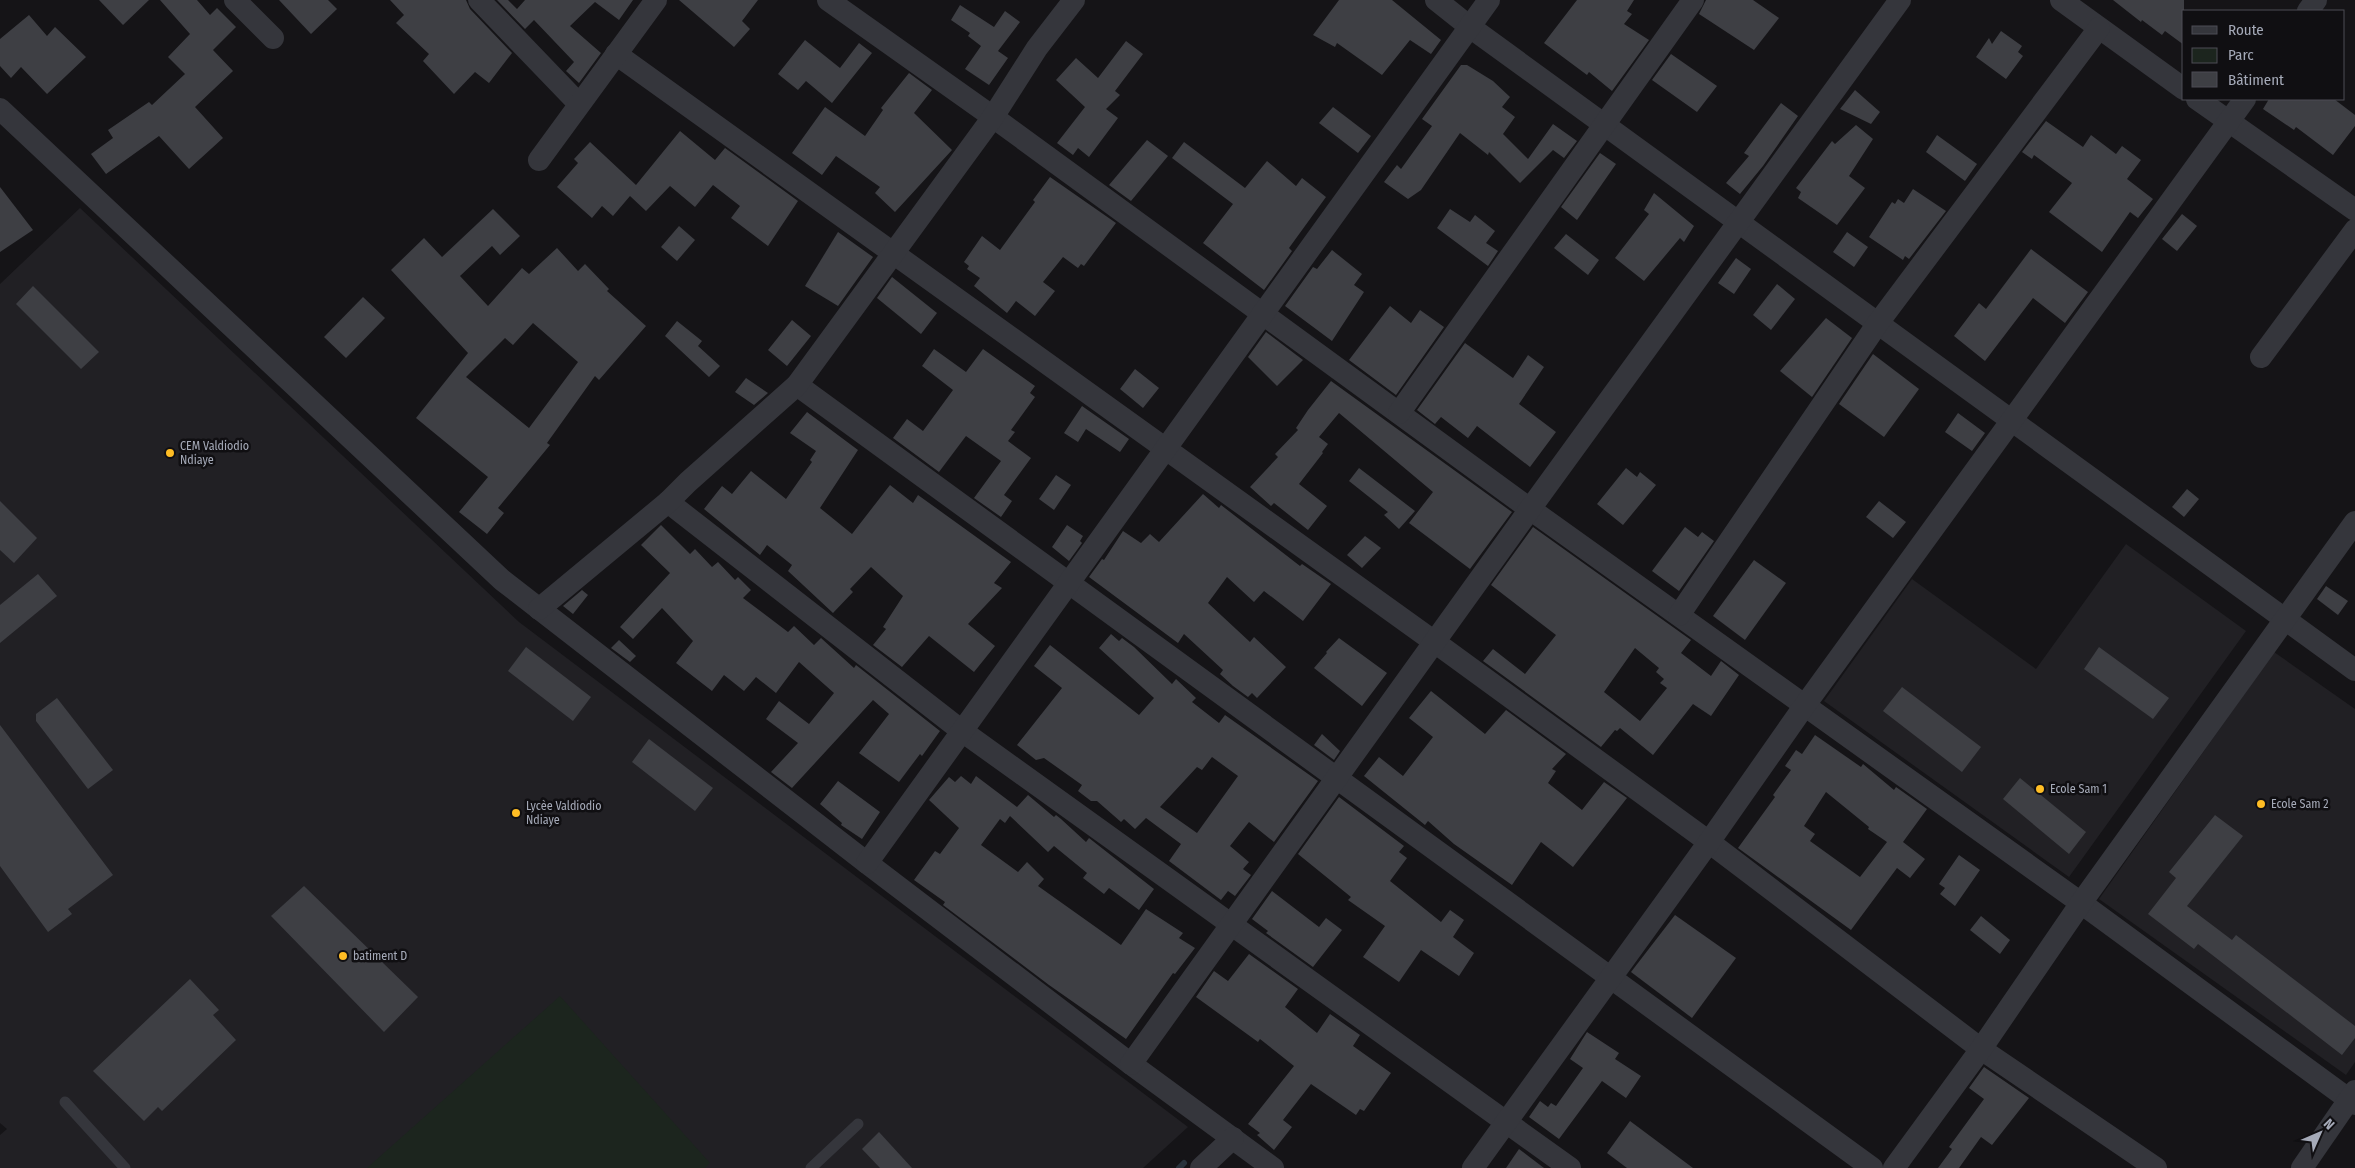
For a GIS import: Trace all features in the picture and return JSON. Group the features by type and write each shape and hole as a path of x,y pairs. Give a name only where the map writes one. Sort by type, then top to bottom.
{"street":[{"path":"234,0 273,38"},
{"path":"479,0 580,104"},
{"path":"539,160 656,0"},
{"path":"828,0 1530,509 2353,1098 2302,1168"},
{"path":"539,609 668,502 797,385 993,118 1038,48 1074,0"},
{"path":"1436,0 1604,125 2355,670"},
{"path":"866,863 1489,0"},
{"path":"1399,413 1693,0"},
{"path":"1131,1064 1436,643 1530,509 1900,0"},
{"path":"2061,0 2182,88"},
{"path":"1679,615 1878,323 2099,28"},
{"path":"616,54 1436,643 1709,842 1981,1050 2156,1168"},
{"path":"2199,100 2355,210"},
{"path":"1473,1168 1709,842 1805,705 2244,100"},
{"path":"0,109 502,580 866,863 1131,1064 1273,1168"},
{"path":"2261,357 2355,230"},
{"path":"797,385 1872,1168"},
{"path":"668,502 962,731 1570,1168"},
{"path":"1894,1168 1981,1050 2081,903 2355,522"},
{"path":"1201,1168 1234,1138"}],"lane":[{"path":"65,1102 125,1168"},
{"path":"811,1168 858,1124"}],"shaded area":[{"name":"Lycèe Valdiodio Ndiaye","path":"80,208 519,622 1188,1127 1143,1168 0,1168 0,1135 7,1129 0,1123 0,284"},
{"name":"Ecole Sam 1","path":"2126,544 2246,631 2069,877 1824,701 1912,579 2036,669"},
{"name":"Ecole Sam 2","path":"2274,652 2355,709 2355,1062 2346,1075 2099,899"}],"green space":[{"path":"560,996 710,1163 705,1168 367,1168"}],"building":[{"path":"99,0 149,0 123,25"},
{"path":"160,0 197,0 210,15 217,8 236,27 213,50 233,71 195,107 223,138 189,169 159,136 106,174 91,154 113,138 108,130 149,102 152,105 185,74 168,57 190,34"},
{"path":"279,0 328,0 337,9 311,34"},
{"path":"390,0 466,0 470,9 512,53 489,83 475,72 454,94 423,61 429,54 396,23 404,15"},
{"path":"497,0 508,0 517,9 525,0 633,0 619,20 595,2 570,26 601,53 579,83 566,71 574,62 534,20 525,29"},
{"path":"679,0 758,0 742,21 750,29 734,47"},
{"path":"1339,0 1392,0 1441,40 1431,54 1410,40 1382,75 1337,43 1335,47 1313,35"},
{"path":"1577,0 1634,0 1627,11 1632,14 1624,24 1649,40 1612,91 1589,72 1587,75 1544,43"},
{"path":"1706,0 1753,0 1779,18 1754,50 1699,14"},
{"path":"2113,0 2184,0 2184,10 2182,10 2182,44 2165,31 2162,35 2142,20 2141,22"},
{"path":"960,5 994,27 1005,11 1020,22 998,51 1008,58 989,85 965,69 981,46 968,36 970,33 951,20"},
{"path":"29,15 47,36 55,27 86,57 47,94 21,67 11,78 0,66 0,39"},
{"path":"2001,31 2022,46 2018,52 2023,56 2006,79 1976,57 1989,38 1992,44"},
{"path":"805,40 840,68 859,43 872,53 832,103 806,81 798,90 778,74"},
{"path":"1126,41 1143,54 1115,91 1120,95 1106,109 1118,118 1089,157 1078,148 1073,155 1057,143 1085,107 1056,80 1076,58 1098,78"},
{"path":"1671,54 1717,86 1697,112 1652,80"},
{"path":"1461,65 1467,65 1493,81 1510,97 1502,107 1515,117 1503,134 1528,159 1553,124 1577,141 1564,158 1553,150 1520,183 1489,152 1488,155 1460,133 1421,190 1408,199 1384,182 1397,165 1401,169 1432,126 1422,119"},
{"path":"909,73 932,90 914,113 952,150 895,212 875,193 880,187 836,156 822,175 792,153 825,107 865,136 883,110 881,108"},
{"path":"1855,90 1880,112 1871,124 1840,109"},
{"path":"2268,100 2335,100 2355,115 2355,126 2333,155 2296,127 2294,130 2263,109"},
{"path":"1781,103 1798,116 1763,166 1740,194 1726,183 1749,156 1744,153"},
{"path":"1333,107 1371,136 1358,153 1319,123"},
{"path":"2046,121 2083,147 2091,135 2116,154 2122,146 2141,160 2127,179 2153,199 2138,218 2130,212 2102,252 2049,212 2072,183 2034,155 2032,159 2022,152"},
{"path":"1856,125 1873,139 1849,176 1865,188 1837,225 1798,198 1801,192 1796,188 1832,141 1835,144"},
{"path":"680,131 715,160 725,148 798,201 768,246 731,218 740,206 713,185 695,207 670,186 646,211 630,196 613,216 602,206 592,218 557,187 578,163 574,159 590,142 636,185"},
{"path":"1937,135 1977,164 1965,181 1926,152"},
{"path":"1147,140 1168,156 1131,201 1109,185"},
{"path":"1184,142 1245,188 1267,161 1296,186 1302,178 1326,197 1289,248 1292,251 1264,290 1203,243 1233,204 1172,158"},
{"path":"1600,153 1616,164 1577,220 1561,207"},
{"path":"1050,177 1116,223 1084,266 1081,264 1078,268 1063,257 1043,282 1055,291 1035,316 1016,301 1007,313 974,286 980,278 967,269 969,266 964,262 982,236 1000,250 1035,202 1033,200"},
{"path":"0,187 33,230 0,252"},
{"path":"1913,189 1946,211 1909,259 1905,256 1903,260 1869,237 1892,202 1895,204 1898,199 1904,203"},
{"path":"1654,193 1694,226 1684,242 1680,238 1644,281 1615,258 1649,214 1644,210"},
{"path":"493,209 520,236 500,255 492,246 460,276 488,306 522,268 529,274 557,248 578,271 585,264 609,289 607,291 646,326 599,380 595,376 547,443 550,445 498,508 504,513 487,534 459,512 488,477 416,418 468,353 391,270 424,238 442,257","holes":["533,323 578,362 529,428 466,377 505,338 513,345"]},
{"path":"1450,209 1470,222 1475,215 1495,231 1486,243 1498,251 1488,266 1437,228"},
{"path":"2182,214 2197,226 2177,251 2162,239"},
{"path":"679,226 695,240 677,261 661,247"},
{"path":"838,232 873,257 838,306 805,286"},
{"path":"1847,232 1868,247 1854,267 1833,252"},
{"path":"1566,234 1599,260 1588,275 1554,248"},
{"path":"2031,249 2088,292 2065,323 2033,298 1985,361 1954,336 1979,303 1986,309"},
{"path":"1332,250 1362,274 1354,285 1364,292 1332,341 1285,306 1313,267 1317,269"},
{"path":"1736,258 1751,269 1734,294 1718,283"},
{"path":"892,277 937,313 921,334 877,298"},
{"path":"1777,284 1795,299 1771,330 1753,315"},
{"path":"33,286 99,352 81,369 16,304"},
{"path":"363,297 385,318 346,358 324,337"},
{"path":"1390,306 1411,323 1420,310 1444,327 1396,395 1349,360"},
{"path":"1826,318 1852,338 1812,397 1780,371"},
{"path":"792,320 811,336 787,366 768,350"},
{"path":"677,321 702,341 698,346 720,366 709,377 665,336"},
{"path":"1266,332 1303,360 1277,386 1248,357"},
{"path":"1465,343 1513,378 1528,355 1544,367 1519,404 1556,432 1530,467 1477,426 1468,438 1441,417 1435,424 1417,410"},
{"path":"934,349 966,372 983,349 1035,386 1030,393 1035,397 1011,430 1015,432 1008,441 1031,458 1004,495 1012,501 1001,517 974,498 1001,461 966,436 939,472 893,438 907,419 923,431 953,390 922,366"},
{"path":"1873,354 1919,389 1884,437 1839,404"},
{"path":"1135,369 1159,388 1143,408 1120,389"},
{"path":"746,378 768,393 754,405 735,392"},
{"path":"1331,381 1512,512 1470,569 1409,523 1433,492 1339,413 1319,437 1328,444 1323,453 1299,484 1327,506 1308,530 1274,503 1271,506 1250,487 1278,457 1275,454 1298,430 1296,428 1308,410"},
{"path":"1082,406 1129,439 1120,452 1086,429 1078,442 1064,433"},
{"path":"807,412 858,450 820,508 852,534 890,485 913,503 918,495 1011,562 994,583 1002,588 968,624 995,646 974,672 929,636 902,667 873,645 886,629 883,627 903,596 871,567 850,589 853,592 833,613 788,571 792,565 767,545 760,555 704,509 722,486 732,494 751,471 786,499 812,462 810,460 816,451 790,433"},
{"path":"1958,413 1985,433 1972,451 1945,432"},
{"path":"1359,468 1415,511 1399,529 1384,515 1388,512 1349,481"},
{"path":"1626,468 1637,477 1640,472 1656,485 1623,525 1597,504"},
{"path":"1056,475 1071,485 1054,510 1039,499"},
{"path":"2187,489 2199,499 2184,517 2172,507"},
{"path":"1203,494 1219,508 1221,505 1300,566 1302,564 1331,584 1303,621 1264,591 1254,602 1227,577 1208,603 1250,642 1254,637 1286,667 1257,698 1252,693 1248,697 1233,686 1220,674 1223,670 1184,634 1178,643 1089,577 1102,559 1104,560 1123,531 1141,543 1150,534 1159,542"},
{"path":"0,501 37,538 14,563 0,550"},
{"path":"1879,501 1906,522 1893,538 1866,517"},
{"path":"661,525 690,554 695,549 712,567 718,562 735,580 738,577 751,590 743,598 788,632 794,626 814,645 821,638 854,668 856,665 940,731 922,756 920,754 899,782 859,753 889,714 873,700 792,788 771,772 798,743 766,719 779,701 809,724 834,693 799,662 776,693 756,677 744,691 724,675 712,691 676,663 693,641 662,608 633,639 620,627 670,573 641,545"},
{"path":"1067,525 1083,536 1080,541 1082,543 1069,561 1052,547"},
{"path":"1533,527 1691,640 1681,653 1711,676 1721,661 1739,675 1711,716 1693,704 1653,755 1620,728 1617,731 1615,730 1601,747 1483,661 1493,649 1525,674 1556,635 1491,585","holes":["1635,648 1659,668 1656,672 1664,679 1660,683 1667,688 1640,721 1604,692"]},
{"path":"1685,527 1698,537 1702,532 1714,541 1679,591 1652,571"},
{"path":"1365,536 1381,548 1362,568 1347,555"},
{"path":"1754,560 1786,583 1745,640 1713,616"},
{"path":"38,574 57,596 0,643 0,605"},
{"path":"2326,586 2348,601 2338,615 2317,599"},
{"path":"582,590 588,595 573,614 563,606"},
{"path":"1111,634 1119,641 1122,638 1134,647 1172,684 1176,679 1196,698 1192,702 1219,723 1225,715 1318,781 1274,842 1249,822 1230,846 1249,862 1243,869 1251,875 1235,896 1228,891 1221,900 1169,861 1181,844 1146,818 1135,829 1124,819 1121,822 1097,801 1091,801 1078,791 1082,785 1044,758 1036,760 1017,745 1062,688 1034,666 1050,645 1139,715 1154,698 1099,648","holes":["1212,757 1238,776 1197,833 1160,807 1197,767 1202,770"]},
{"path":"1339,638 1387,673 1362,706 1314,668"},
{"path":"619,640 636,656 630,662 611,648"},
{"path":"526,647 591,697 573,721 508,671"},
{"path":"2099,647 2169,698 2153,719 2084,669"},
{"path":"1902,687 1981,747 1962,772 1883,711"},
{"path":"1431,691 1485,734 1506,710 1566,754 1552,769 1556,771 1548,783 1582,810 1604,782 1627,798 1573,867 1541,842 1512,885 1454,844 1428,821 1425,825 1364,776 1379,757 1403,776 1433,737 1409,718"},
{"path":"57,698 113,770 88,789 36,721 36,714"},
{"path":"0,725 113,875 68,909 72,914 48,932 0,866"},
{"path":"1322,734 1340,751 1334,760 1314,745"},
{"path":"1815,735 1861,767 1863,764 1894,790 1896,787 1927,809 1903,842 1925,859 1910,878 1897,868 1851,930 1738,848 1775,797 1773,795 1791,770 1785,766 1796,750 1802,754","holes":["1826,792 1869,827 1868,829 1887,842 1860,877 1810,841 1815,834 1804,826"]},
{"path":"649,739 713,788 695,811 632,762"},
{"path":"961,776 971,784 976,776 1017,807 1028,795 1054,817 1056,815 1061,819 1086,842 1089,838 1154,889 1139,910 1109,888 1104,894 1083,878 1087,873 1054,846 1048,852 1010,816 1005,823 1000,819 981,845 1018,872 1027,862 1044,879 1038,886 1121,945 1146,909 1183,933 1179,938 1195,948 1175,974 1173,973 1126,1039 1049,985 943,905 945,902 914,880 935,851 940,854 959,828 929,800 949,777 955,782"},
{"path":"2020,778 2086,832 2069,854 2003,799"},
{"path":"838,781 880,812 862,839 841,825 842,823 820,804"},
{"path":"1339,797 1404,846 1399,852 1407,858 1390,881 1441,922 1450,910 1464,920 1453,937 1474,953 1459,976 1421,950 1399,982 1363,957 1385,926 1348,900 1351,897 1298,854"},
{"path":"2215,815 2243,836 2187,906 2232,940 2236,935 2355,1026 2355,1038 2342,1055 2198,944 2194,949 2148,914 2176,878 2169,872"},
{"path":"1959,855 1980,870 1955,906 1940,894 1945,888 1939,884"},
{"name":"batiment D","path":"304,886 418,997 384,1032 271,916"},
{"path":"1272,891 1319,927 1326,918 1342,930 1313,967 1266,933 1268,931 1252,919"},
{"path":"1675,915 1736,958 1692,1018 1631,972"},
{"path":"1981,916 2010,940 2000,954 1970,930"},
{"path":"1249,954 1298,989 1285,1007 1317,1033 1330,1014 1360,1035 1353,1046 1391,1073 1364,1111 1360,1109 1356,1115 1311,1084 1283,1120 1292,1127 1274,1150 1257,1135 1260,1133 1248,1124 1294,1066 1260,1039 1258,1042 1196,997 1214,971 1228,981"},
{"path":"190,979 219,1010 213,1015 236,1040 162,1111 158,1107 144,1121 93,1071"},
{"path":"1587,1032 1619,1053 1615,1059 1641,1076 1626,1098 1602,1081 1559,1139 1529,1117 1540,1101 1548,1107 1551,1103 1556,1106 1583,1068 1570,1059"},
{"path":"1984,1067 2029,1098 1992,1145 1981,1137 1959,1168 1938,1168 1952,1149 1949,1147 1984,1099 1969,1088"},
{"path":"1630,1121 1693,1168 1627,1168 1607,1153"},
{"path":"879,1132 912,1168 880,1168 862,1149"},
{"path":"1519,1149 1544,1168 1506,1168"}],"waterway":[{"path":"1179,1168 1184,1163"}],"place":[{"name":"CEM Valdiodio Ndiaye","path":"170,453"},
{"name":"Ecole Sam 1","path":"2040,789"},
{"name":"Ecole Sam 2","path":"2261,804"},
{"name":"Lycèe Valdiodio Ndiaye","path":"516,813"},
{"name":"batiment D","path":"343,956"}]}
